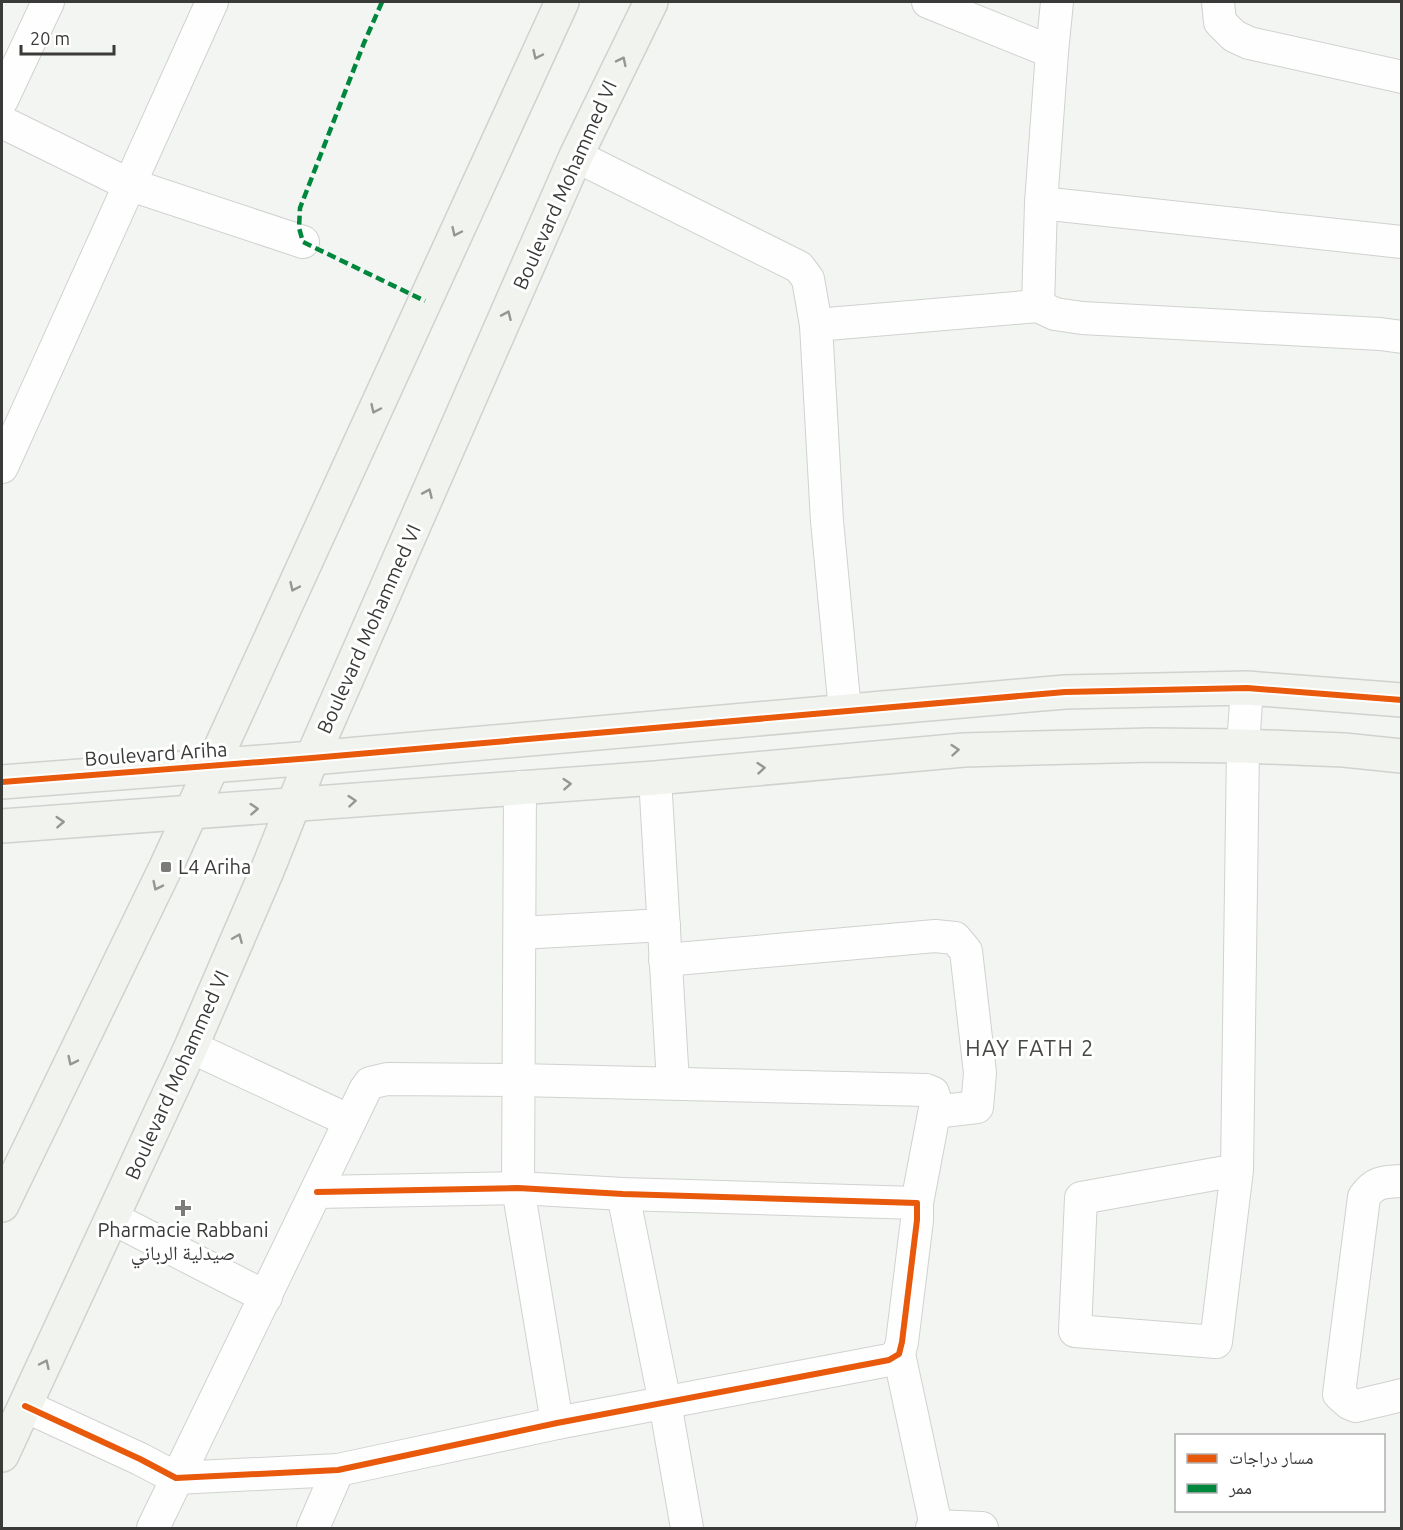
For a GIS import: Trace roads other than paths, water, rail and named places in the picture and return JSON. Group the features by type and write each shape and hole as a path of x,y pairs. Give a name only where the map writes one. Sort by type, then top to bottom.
{"street":[{"path":"2,100 48,2"},
{"path":"2,467 212,2"},
{"path":"2,1205 212,767 562,2"},
{"name":"Boulevard Mohammed VI","path":"2,1455 191,1047 312,758 576,156 651,2"},
{"path":"928,2 1052,52"},
{"path":"1038,306 1041,203 1057,2"},
{"path":"1218,2 1220,22 1234,36 1249,43 1401,77"},
{"path":"2,122 128,184 303,242"},
{"path":"576,156 799,267 808,279 816,326 827,521 845,711"},
{"path":"1041,203 1401,242"},
{"path":"816,326 1038,306 1055,314 1082,318 1401,337"},
{"path":"1237,1170 1081,1198 1075,1331 1216,1342 1237,1170 1243,746 1247,688"},
{"name":"Boulevard Ariha","path":"2,782 212,767 1065,692 1247,688 1401,700"},
{"path":"2,826 655,778 964,750 1151,745 1243,746 1344,750 1401,756"},
{"path":"655,778 673,1083"},
{"path":"520,787 518,1188 557,1423"},
{"path":"520,933 664,925"},
{"path":"153,1528 364,1090 370,1083 387,1079 519,1080 926,1090 933,1093 936,1103 943,1111 977,1107 980,1073 966,951 955,938 935,936 665,960"},
{"path":"191,1047 350,1121"},
{"path":"936,1103 917,1203 917,1220 899,1353 934,1527 982,1528"},
{"path":"1401,1181 1383,1182 1371,1187 1364,1197 1339,1394 1348,1403 1356,1406 1401,1395"},
{"path":"316,1192 518,1188 623,1194 917,1203"},
{"path":"623,1194 665,1403 687,1528"},
{"path":"112,1218 266,1297"},
{"path":"25,1406 176,1478 338,1470 557,1423 890,1359 899,1353"},
{"path":"313,1528 338,1470"}],"place":[{"name":"L4 Ariha","path":"166,867"},
{"name":"Pharmacie Rabbani صيدلية الرباني","path":"183,1208"}],"district":[{"name":"HAY FATH 2","path":"1030,1048"}]}
